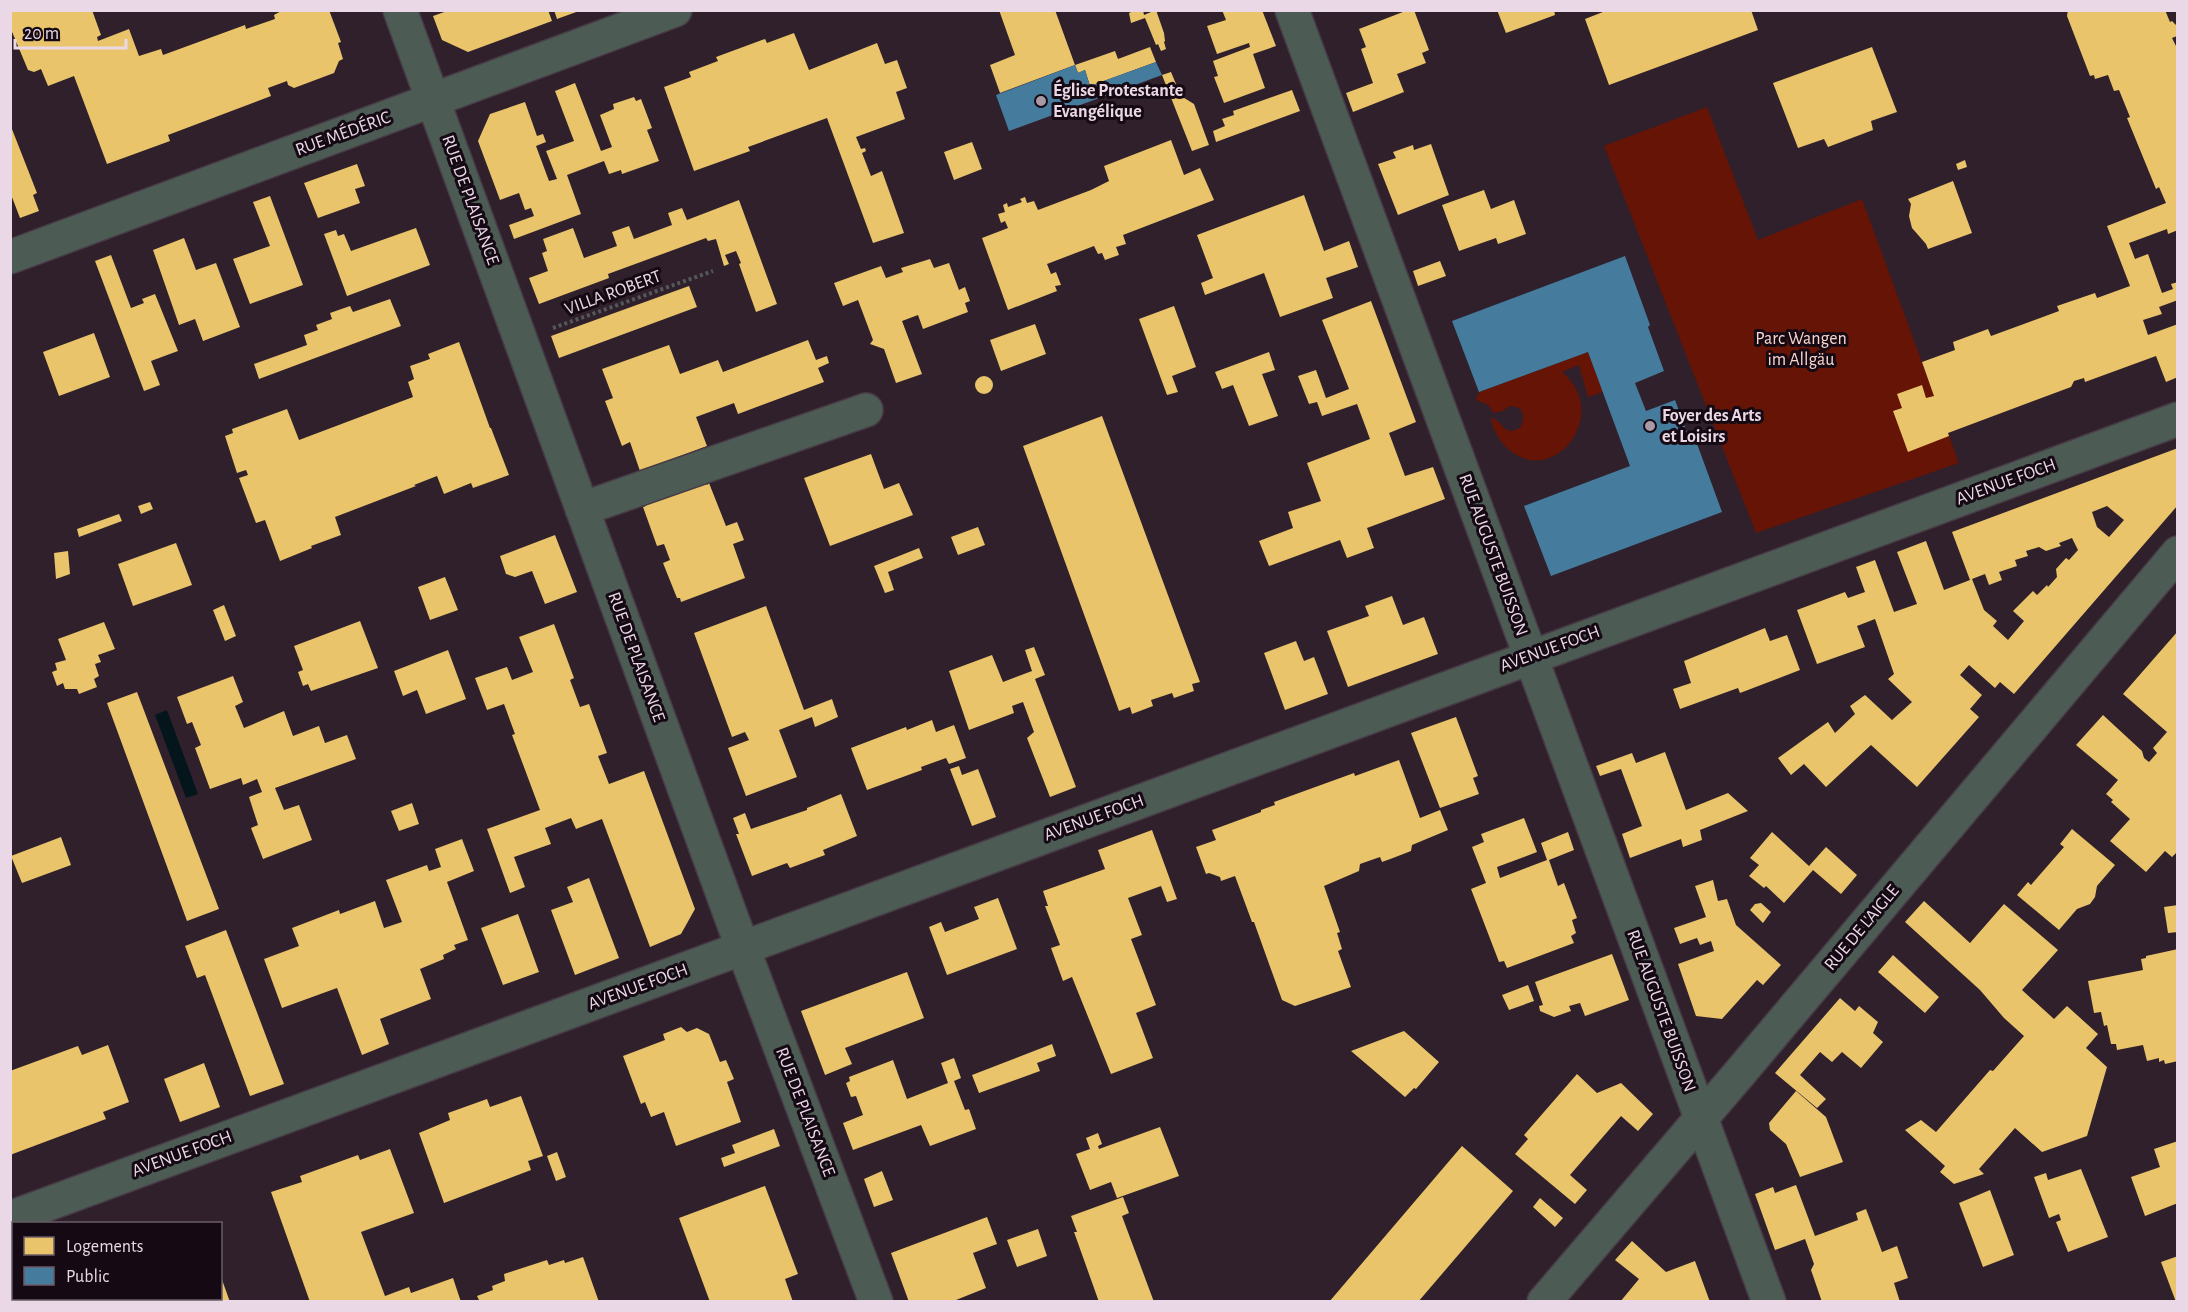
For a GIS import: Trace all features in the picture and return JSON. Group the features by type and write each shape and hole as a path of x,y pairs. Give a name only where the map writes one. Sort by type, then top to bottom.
{"street":[{"name":"RUE DE PLAISANCE","path":"400,10 743,948 876,1302"},
{"name":"RUE MÉDÉRIC","path":"10,257 675,10"},
{"name":"RUE AUGUSTE BUISSON","path":"1292,10 1769,1302"},
{"path":"582,509 866,410"},
{"name":"AVENUE FOCH","path":"10,1218 2178,419"},
{"name":"RUE DE L'AIGLE","path":"1544,1302 2178,553"}],"path":[{"name":"VILLA ROBERT","path":"521,340 713,271"}],"green space":[{"name":"Parc Wangen im Allgäu","path":"1707,107 1758,240 1862,199 1959,463 1756,533 1604,146"},
{"path":"1588,352 1603,392 1588,397 1579,365 1562,372 1576,389 1581,408 1579,426 1570,442 1557,454 1541,460 1524,458 1506,447 1496,433 1491,418 1505,429 1511,431 1520,428 1523,418 1520,408 1510,406 1494,413 1488,405 1476,400 1479,392"}],"shaded area":[{"path":"167,710 198,794 186,798 155,715"}],"building: Logements":[{"path":"10,10 92,10 101,35 97,37 98,41 129,29 139,56 161,49 163,55 245,25 246,29 275,19 274,15 283,10 329,10 341,42 338,43 343,59 339,61 334,73 294,88 288,85 287,81 268,88 271,96 168,135 170,141 107,164 74,76 48,86 41,69 34,72 28,70 10,27"},
{"path":"450,10 548,10 552,21 468,52 442,40 433,16"},
{"path":"554,10 579,10 579,11 557,19"},
{"path":"999,10 1055,10 1075,65 1000,93 990,65 1015,55"},
{"path":"1143,10 1144,15 1156,10 1164,33 1166,49 1161,51 1158,44 1156,45 1145,18 1131,23 1129,13"},
{"path":"1222,10 1262,10 1276,46 1253,54 1265,88 1224,103 1214,77 1218,76 1213,61 1250,47 1249,43 1217,54 1207,26 1226,20"},
{"path":"1408,10 1414,10 1429,50 1422,53 1426,63 1397,74 1404,92 1353,112 1346,93 1373,83 1361,49 1366,47 1359,29"},
{"path":"1497,10 1554,10 1555,15 1506,33"},
{"path":"1608,10 1751,10 1758,30 1609,85 1585,19"},
{"path":"2068,10 2165,10 2170,22 2172,21 2178,27 2177,36 2172,38 2178,50 2178,230 2168,234 2167,229 2129,243 2135,259 2148,254 2162,293 2173,289 2171,284 2178,282 2178,300 2159,307 2162,314 2143,320 2148,335 2178,324 2178,377 2166,382 2156,356 2085,382 2084,378 2074,381 2071,387 1948,433 1949,436 1908,452 1893,411 1902,408 1897,394 1922,385 1926,398 1934,396 1922,362 1955,350 1953,342 1988,329 1991,336 2059,311 2057,306 2095,293 2097,298 2130,286 2107,226 2166,203 2159,187 2156,189 2127,118 2130,117 2119,90 2114,91 2108,75 2095,79 2094,75 2090,76 2067,16"},
{"path":"794,33 809,70 877,43 885,64 897,60 907,88 896,92 905,119 856,137 861,149 865,148 866,151 862,153 871,176 882,171 904,233 873,243 827,118 748,147 750,151 694,171 664,87 691,77 689,72 718,61 716,57 765,39 767,43"},
{"path":"1150,47 1156,62 1090,86 1085,70 1078,73 1075,65 1115,51 1118,59"},
{"path":"1872,47 1897,112 1871,121 1873,130 1828,147 1824,139 1798,148 1773,83"},
{"path":"1171,72 1181,96 1194,104 1209,145 1192,151 1162,75"},
{"path":"575,83 601,151 612,147 600,115 614,109 613,104 634,97 636,101 641,99 652,128 647,130 659,161 622,174 621,170 609,174 604,161 567,175 581,214 514,239 509,225 534,216 531,208 525,210 519,193 500,200 478,141 490,114 525,102 537,136 543,134 546,142 536,146 549,181 557,179 546,151 574,141 555,91"},
{"path":"1292,90 1300,111 1216,142 1213,131 1225,126 1222,119 1234,115 1233,111"},
{"path":"10,124 37,193 33,195 39,211 20,218 10,192"},
{"path":"1171,140 1184,175 1200,168 1214,200 1123,235 1126,244 1116,247 1119,255 1105,260 1102,253 1098,254 1094,246 1047,264 1051,274 1056,272 1061,285 1055,286 1057,291 1008,310 982,238 1008,228 1005,221 1001,223 998,214 1005,212 1003,205 1007,203 1008,207 1022,202 1020,199 1025,197 1027,203 1034,201 1038,210 1091,190 1109,181 1104,166"},
{"path":"972,142 982,169 954,180 944,152"},
{"path":"1431,144 1449,195 1398,215 1378,164 1396,158 1393,152 1413,145 1414,150"},
{"path":"1965,160 1967,167 1958,170 1956,164"},
{"path":"357,164 365,186 355,189 360,203 318,218 304,183"},
{"path":"1953,181 1972,233 1928,249 1912,228 1909,216 1911,204 1908,199"},
{"path":"1484,190 1491,209 1514,200 1526,234 1498,244 1496,238 1459,251 1442,205"},
{"path":"1304,195 1324,251 1349,241 1358,267 1326,278 1333,298 1280,317 1264,273 1205,295 1201,283 1213,278 1197,235"},
{"path":"270,196 303,285 250,304 233,259 270,246 253,202"},
{"path":"739,200 777,304 756,312 736,251 725,255 729,264 724,266 716,239 708,241 706,238 608,274 609,278 539,304 529,278 548,271 542,253 547,251 543,239 573,228 584,258 617,246 612,232 629,226 634,239 672,225 668,213 682,208 687,220"},
{"path":"416,228 430,265 347,296 324,234 336,230 338,236 344,234 351,251"},
{"path":"184,238 196,270 216,263 240,327 203,341 195,319 179,325 153,250"},
{"path":"111,255 131,308 144,303 142,299 155,294 178,351 151,361 160,385 144,391 95,261"},
{"path":"930,259 934,268 949,263 959,290 965,287 970,301 965,303 968,312 923,329 918,315 902,321 922,374 896,383 884,349 870,344 873,340 858,300 843,306 834,283 881,266 886,278 903,272 901,268"},
{"path":"1440,261 1446,276 1418,286 1413,271"},
{"path":"689,286 697,307 559,358 551,336"},
{"path":"390,299 401,326 259,379 254,364 307,345 304,335 318,330 316,325 332,319 330,313 350,306 353,312"},
{"path":"1371,301 1416,422 1389,433 1405,476 1433,467 1445,499 1367,528 1374,548 1347,558 1340,540 1269,566 1259,541 1293,528 1288,512 1321,501 1307,463 1370,439 1357,404 1322,416 1317,402 1309,404 1298,376 1316,370 1326,398 1349,389 1322,320"},
{"path":"1174,306 1196,367 1172,376 1178,392 1167,395 1139,319"},
{"path":"1035,324 1046,354 1001,371 990,340"},
{"path":"94,333 110,377 59,396 43,352"},
{"path":"808,340 816,360 827,356 829,363 818,368 824,382 738,414 734,403 696,417 707,446 640,471 630,442 622,446 605,401 613,398 602,369 669,345 680,374 718,360 723,372"},
{"path":"459,342 509,475 473,488 471,483 444,494 437,476 335,517 341,535 280,561 265,520 256,523 239,478 248,475 246,470 237,473 225,436 233,433 232,429 287,409 299,440 413,397 408,382 414,379 410,366 430,359 428,354"},
{"path":"1269,352 1275,370 1262,374 1278,416 1249,426 1233,385 1222,389 1215,372"},
{"path":"984,376 990,379 993,385 990,391 984,394 978,391 975,385 978,379"},
{"path":"1102,416 1200,682 1192,684 1194,691 1174,698 1172,693 1151,700 1153,706 1132,714 1130,707 1119,711 1023,446"},
{"path":"2178,448 2178,505 2014,694 2000,682 1995,688 1969,665 1960,675 1982,695 1970,709 1979,717 1917,787 1871,745 1826,787 1804,764 1791,775 1778,758 1828,722 1835,733 1855,714 1850,706 1865,695 1892,720 1912,702 1888,679 1894,674 1875,619 1857,626 1865,647 1817,664 1797,610 1845,592 1848,598 1865,592 1856,567 1875,560 1894,612 1917,604 1897,552 1926,541 1944,590 1970,580 1952,532","holes":["2107,506 2124,520 2109,537 2097,527 2092,512","2072,538 2078,550 2056,569 2057,577 2048,587 2047,585 2037,595 2033,591 2013,611 2024,621 2008,640 1993,626 1997,621 1984,610 1972,579 1985,574 1989,585 2002,580 1999,572 2017,566 2015,560 2028,556 2026,551 2039,547 2046,551 2061,546 2059,543"]},
{"path":"871,454 884,489 899,483 913,515 830,546 804,478"},
{"path":"705,481 707,485 709,483 726,526 737,522 744,540 733,544 745,578 681,602 680,598 677,598 663,563 670,560 664,544 657,546 643,507 646,506 645,503"},
{"path":"150,502 153,509 141,514 138,506"},
{"path":"119,514 122,521 79,537 77,529"},
{"path":"978,527 985,545 958,555 951,537"},
{"path":"555,535 577,592 545,604 532,571 515,577 506,574 500,556"},
{"path":"176,543 192,585 133,606 118,564"},
{"path":"919,548 923,558 888,572 894,590 885,593 874,566"},
{"path":"68,551 70,574 56,579 54,553"},
{"path":"445,577 458,610 430,620 418,587"},
{"path":"1392,596 1403,625 1424,617 1438,654 1348,687 1327,631 1369,616 1365,606"},
{"path":"224,605 236,636 225,641 213,610"},
{"path":"766,606 804,710 832,699 838,717 815,727 812,717 779,730 797,777 746,796 728,748 749,740 745,732 732,737 694,633"},
{"path":"360,621 378,668 311,691 308,684 303,686 298,672 303,670 294,646"},
{"path":"104,622 115,649 98,655 101,662 95,664 99,676 94,679 97,687 79,694 77,689 65,689 63,683 57,686 52,672 57,670 55,663 66,660 58,639"},
{"path":"554,624 574,678 570,680 580,707 589,704 607,753 598,756 609,784 644,771 695,909 681,934 650,947 602,819 576,829 571,818 545,828 551,844 514,857 525,887 510,893 487,829 540,810 512,735 515,734 504,704 487,710 475,678 507,667 512,680 533,672 519,637"},
{"path":"1765,628 1770,641 1787,635 1800,670 1740,693 1738,688 1680,709 1673,689 1691,683 1684,661"},
{"path":"2178,631 2178,851 2172,857 2165,851 2146,872 2110,841 2130,819 2111,802 2113,800 2106,794 2118,780 2076,745 2103,715 2142,751 2144,758 2149,762 2157,753 2153,748 2167,732 2123,694"},
{"path":"1296,641 1304,661 1314,657 1328,694 1285,710 1264,653"},
{"path":"1034,647 1045,675 1035,679 1076,787 1050,797 1027,738 1034,732 1023,702 1012,706 1014,713 969,730 949,671 992,655 1003,682 1032,671 1025,650"},
{"path":"448,650 466,699 426,714 417,690 403,696 394,671"},
{"path":"233,676 243,702 235,706 244,728 284,711 293,736 319,726 325,743 347,735 356,759 275,788 284,810 299,805 312,840 263,859 251,828 258,825 249,797 262,792 257,779 243,785 241,778 210,789 195,748 201,745 192,722 187,724 177,697"},
{"path":"137,692 219,909 187,921 107,703"},
{"path":"1456,717 1478,776 1473,778 1479,794 1440,808 1411,733"},
{"path":"932,720 936,732 954,725 966,758 949,764 946,758 921,767 922,770 867,790 851,748 906,727 907,730"},
{"path":"1665,752 1686,810 1728,793 1748,811 1700,830 1702,840 1683,847 1681,839 1630,858 1622,834 1642,826 1621,769 1600,776 1596,766 1632,753 1636,763"},
{"path":"1399,760 1420,818 1440,810 1448,830 1412,845 1411,851 1393,858 1382,862 1380,857 1360,864 1359,871 1324,886 1340,932 1337,933 1342,949 1338,951 1351,987 1295,1006 1282,1000 1235,876 1221,881 1220,877 1206,874 1196,847 1216,840 1212,830 1261,812 1275,805 1274,802 1354,773 1355,776"},
{"path":"959,766 962,775 978,769 996,817 972,826 950,769"},
{"path":"841,794 857,836 823,850 825,855 790,868 787,863 752,876 736,834 739,834 733,818 745,813 751,829 807,810 807,808"},
{"path":"412,803 419,824 399,831 391,811"},
{"path":"1524,818 1537,852 1497,867 1500,878 1547,860 1541,843 1568,832 1574,850 1549,860 1558,886 1564,883 1577,918 1572,920 1576,933 1571,936 1574,943 1507,968 1504,961 1499,962 1471,889 1486,883 1472,847 1484,842 1481,834"},
{"path":"2072,829 2115,865 2097,886 2095,897 2090,904 2077,909 2059,930 2017,895 2028,882 2031,885 2064,847 2060,844"},
{"path":"1152,830 1177,899 1167,902 1161,886 1128,898 1142,935 1131,939 1156,1005 1136,1013 1153,1058 1111,1074 1072,977 1063,981 1051,948 1060,945 1045,906 1048,906 1043,891 1105,869 1098,850"},
{"path":"1772,832 1809,866 1826,847 1857,875 1841,894 1813,870 1784,903 1766,886 1764,888 1749,876 1759,865 1750,858"},
{"path":"61,837 71,865 22,883 11,856"},
{"path":"462,839 474,871 447,882 468,940 454,945 456,949 443,955 444,959 420,969 431,999 380,1019 389,1044 362,1055 337,988 282,1008 264,959 299,946 292,928 339,910 340,914 375,901 384,928 402,922 386,880 427,865 429,871 441,867 435,849"},
{"path":"589,878 619,958 575,975 551,910 573,902 567,887"},
{"path":"1713,880 1718,901 1727,899 1736,925 1781,965 1763,985 1757,980 1722,1019 1696,1016 1678,964 1714,951 1711,941 1700,945 1697,938 1680,944 1674,928 1706,917 1695,886"},
{"path":"998,898 1017,949 947,975 929,927 941,922 945,932 979,919 974,907"},
{"path":"1924,901 1970,943 2004,904 2058,950 2022,990 2054,1019 2067,1006 2098,1034 2086,1048 2107,1067 2087,1136 2042,1152 2015,1128 1979,1169 1984,1174 1954,1184 1940,1172 1945,1166 1905,1130 1921,1120 1936,1132 1990,1070 1993,1071 2024,1036 2004,1018 1980,990 1905,922"},
{"path":"1761,903 1771,912 1763,923 1750,910 1755,904"},
{"path":"2178,905 2178,932 2168,933 2164,907"},
{"path":"518,914 539,972 503,985 481,928"},
{"path":"226,930 284,1084 250,1096 205,975 197,978 185,946"},
{"path":"2178,949 2178,1061 2165,1064 2164,1060 2159,1062 2159,1058 2147,1061 2143,1045 2117,1050 2116,1044 2111,1044 2107,1025 2104,1026 2101,1012 2094,1013 2088,981 2143,970 2141,959 2146,956"},
{"path":"1612,954 1629,1000 1585,1016 1580,1003 1569,1006 1571,1011 1554,1017 1540,1011 1539,1006 1543,1005 1535,982"},
{"path":"1893,955 1939,997 1925,1013 1878,972"},
{"path":"907,972 924,1018 845,1048 852,1064 825,1075 801,1011"},
{"path":"1528,985 1534,1001 1509,1010 1502,995"},
{"path":"1840,998 1855,1011 1859,1006 1878,1022 1873,1033 1883,1042 1861,1068 1842,1052 1832,1062 1820,1052 1800,1075 1826,1099 1817,1108 1775,1073"},
{"path":"681,1027 687,1032 697,1028 709,1034 720,1062 726,1060 734,1079 727,1082 741,1122 676,1146 664,1112 651,1117 645,1102 641,1104 623,1056 665,1040 663,1034"},
{"path":"1404,1031 1439,1062 1416,1089 1414,1088 1405,1097 1351,1051"},
{"path":"1052,1044 1056,1056 1037,1063 1040,1071 979,1093 972,1075"},
{"path":"108,1045 129,1102 103,1112 106,1119 10,1155 10,1071 78,1046 82,1055"},
{"path":"954,1058 961,1078 954,1081 965,1110 969,1109 976,1129 930,1146 921,1125 853,1150 843,1123 863,1115 856,1096 851,1097 846,1083 850,1081 849,1077 893,1060 907,1099 948,1083 941,1063"},
{"path":"204,1063 220,1107 180,1122 164,1079"},
{"path":"1577,1074 1597,1093 1621,1083 1653,1114 1638,1131 1621,1116 1570,1175 1587,1190 1575,1204 1515,1154 1528,1139 1524,1135"},
{"path":"1796,1091 1826,1117 1843,1162 1800,1177 1786,1144 1770,1130 1769,1123"},
{"path":"521,1096 543,1156 528,1161 531,1170 444,1203 419,1133 450,1120 448,1113 487,1099 490,1107"},
{"path":"1160,1127 1179,1176 1117,1198 1111,1182 1090,1190 1076,1154 1090,1149 1086,1138 1098,1133 1102,1144 1098,1146 1099,1149"},
{"path":"774,1129 780,1146 724,1167 721,1158 735,1153 732,1145"},
{"path":"2178,1141 2178,1203 2145,1216 2131,1177 2160,1167 2154,1149"},
{"path":"1462,1146 1513,1191 1418,1302 1329,1302"},
{"path":"390,1149 414,1213 361,1232 385,1296 409,1287 411,1293 453,1278 461,1302 310,1302 271,1192 302,1182 300,1176 358,1155 360,1160"},
{"path":"557,1152 566,1177 556,1181 547,1156"},
{"path":"2081,1169 2108,1237 2068,1252 2056,1222 2061,1220 2059,1214 2049,1218 2034,1177 2046,1173 2048,1180"},
{"path":"882,1171 893,1200 874,1207 864,1179"},
{"path":"1796,1185 1815,1236 1858,1220 1856,1213 1866,1209 1882,1252 1897,1246 1908,1278 1894,1283 1900,1302 1822,1302 1811,1270 1814,1264 1805,1239 1775,1250 1755,1194 1773,1187 1775,1193"},
{"path":"765,1186 798,1274 785,1279 793,1302 729,1302 728,1300 710,1302 679,1218"},
{"path":"1990,1190 2014,1255 1983,1267 1959,1203"},
{"path":"1123,1197 1129,1213 1122,1216 1154,1302 1099,1302 1074,1232 1077,1232 1071,1216"},
{"path":"1540,1198 1563,1218 1555,1227 1533,1207"},
{"path":"987,1217 997,1244 973,1253 986,1288 951,1302 909,1302 891,1253"},
{"path":"1038,1229 1047,1256 1017,1267 1007,1240"},
{"path":"1632,1241 1666,1272 1695,1261 1710,1302 1620,1302 1639,1279 1615,1260"},
{"path":"12,1254 12,1300 91,1300 92,1302 10,1302 10,1255"},
{"path":"2178,1256 2178,1302 2176,1302 2161,1262"},
{"path":"583,1257 599,1302 480,1302 477,1296 493,1290 492,1286 505,1281 504,1274 547,1260 549,1265"},
{"path":"222,1280 230,1302 151,1302 150,1300 222,1300"},
{"path":"103,1300 123,1300 124,1302 104,1302"}],"building: Public":[{"path":"1156,62 1162,75 1009,131 996,95 1075,65 1078,73 1085,70 1090,86"},
{"name":"Foyer des Arts et Loisirs","path":"1625,256 1664,371 1635,383 1646,411 1675,400 1691,443 1696,441 1722,512 1551,576 1524,506 1630,466 1588,352 1479,392 1452,321"}],"place":[{"name":"Église Protestante Evangélique","path":"1041,101"},
{"name":"Foyer des Arts et Loisirs","path":"1650,426"}]}
